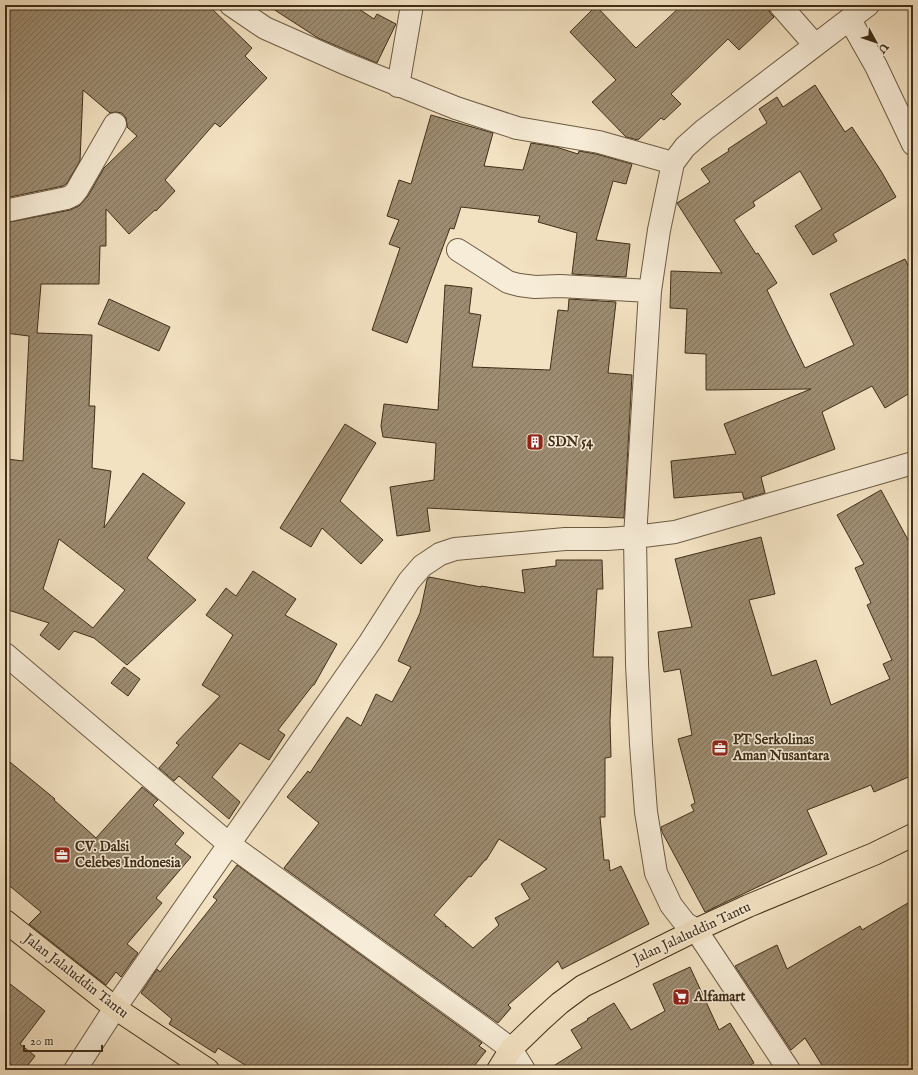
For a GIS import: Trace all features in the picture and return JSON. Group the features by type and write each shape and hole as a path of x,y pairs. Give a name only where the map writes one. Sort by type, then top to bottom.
{"highway":[{"name":"Jalan Jalaluddin Tantu","path":"498,1070 511,1050 560,1003 584,986 696,930 755,903 874,854 913,835"},
{"name":"Jalan Jalaluddin Tantu","path":"5,921 114,1008 208,1070"}],"street":[{"path":"231,5 265,28 398,86 456,108 517,128 599,142 673,163"},
{"path":"398,86 412,5"},
{"path":"780,5 815,45"},
{"path":"788,1070 696,930 685,923 671,905 656,873 646,812 640,744 635,537 650,291 659,230 673,163 685,148 704,130 868,5"},
{"path":"850,20 876,66 913,144"},
{"path":"5,212 67,198 73,195 115,124"},
{"path":"458,250 508,282 519,285 535,287 560,286 650,291"},
{"path":"75,1070 114,1008 366,648 409,581 422,566 440,554 456,549 565,539 635,537 682,530 913,463"},
{"path":"5,654 229,844 479,1025 511,1050 524,1070"}],"building":[{"path":"5,5 208,5 252,48 245,56 267,78 220,127 215,123 165,180 175,191 156,211 155,210 129,234 106,209 106,246 100,246 99,284 41,284 37,333 92,335 89,406 95,406 92,468 111,471 104,528 143,473 185,503 147,558 196,600 127,665 94,638 74,631 59,650 40,635 49,623 5,609 5,542 10,498 5,497 5,478 7,459 23,461 29,336 5,333 5,223 70,210 79,206 88,196 104,168 137,136 127,127 126,118 122,113 110,113 83,90 80,161 67,183 63,186 5,198","holes":["59,539 125,590 93,628 43,589"]},
{"path":"267,5 353,5 374,19 377,14 396,24 377,63 318,38"},
{"path":"682,5 768,5 770,13 774,17 739,50 728,39 671,94 681,104 664,120 661,118 638,140 626,137 592,102 616,80 570,32 596,6 636,48"},
{"path":"815,85 845,132 852,127 896,197 833,234 837,241 813,255 795,226 822,209 800,171 753,202 755,206 734,220 756,254 758,253 777,283 767,290 805,368 854,345 830,294 905,259 913,276 913,391 885,408 872,386 822,412 835,449 761,477 765,493 744,499 742,492 674,498 671,461 736,454 724,424 811,389 706,390 706,354 685,353 687,309 670,308 671,271 722,273 677,203 710,182 701,169 729,151 728,149 767,123 759,109 777,97 783,107"},
{"path":"431,115 493,133 484,166 523,170 531,143 556,147 578,154 579,151 596,154 632,164 626,184 613,181 596,240 630,244 626,277 572,274 577,233 538,222 540,216 461,207 454,229 450,228 407,343 372,330 400,248 389,244 399,220 387,216 399,180 411,184"},
{"name":"SDN 54","path":"445,285 472,288 469,313 481,315 472,367 550,370 558,310 568,311 569,299 616,302 608,373 632,375 624,518 427,508 430,531 397,536 390,487 434,480 436,443 383,437 381,426 384,404 438,410"},
{"path":"109,299 170,327 159,351 98,324"},
{"path":"345,424 376,443 340,501 383,540 361,564 322,528 311,547 280,528"},
{"path":"881,490 913,549 913,775 874,792 871,785 807,810 827,854 705,912 662,832 661,827 694,811 691,805 695,803 678,739 692,735 680,669 664,672 658,632 692,627 675,559 761,537 775,594 749,600 772,676 816,660 831,705 890,679 883,664 892,660 867,605 871,603 855,568 864,564 837,515"},
{"path":"556,560 602,560 603,589 597,589 593,657 613,657 610,721 611,757 605,758 605,817 600,817 604,860 609,860 610,871 621,866 649,924 562,969 558,961 508,1005 511,1008 498,1023 284,868 319,823 287,797 308,771 310,773 347,717 361,726 376,694 392,702 411,667 398,661 420,613 427,580 429,577 481,587 525,593 522,570 556,566","holes":["499,839 547,869 521,884 530,899 495,918 499,925 473,948 447,926 445,927 446,925 434,915 469,876 471,877 486,860"]},
{"path":"253,571 296,599 285,615 337,644 314,685 278,730 285,735 269,760 240,743 212,777 240,802 229,819 179,776 174,781 159,768 179,745 176,743 220,696 202,685 233,635 206,615 226,588 236,596"},
{"path":"124,667 140,679 128,696 111,683"},
{"path":"5,758 55,799 54,800 96,838 142,787 158,800 153,805 184,833 175,844 191,857 156,898 162,903 127,944 138,953 121,977 116,972 106,985 29,924 41,912 5,882"},
{"path":"237,865 482,1043 479,1046 486,1051 471,1070 253,1070 218,1048 215,1053 169,1024 172,1019 141,993 157,969 160,972 217,900 213,897"},
{"path":"913,900 913,1070 825,1070 805,1038 791,1050 735,966 777,945 787,969 860,926 862,930"},
{"path":"690,967 719,1030 730,1023 754,1063 741,1070 547,1070 582,1048 571,1030 614,1003 631,1030 665,1011 653,984"},
{"path":"5,980 45,1011 20,1044 35,1056 24,1070 18,1070 7,1061 5,1064"}],"place":[{"name":"SDN 54","path":"535,442"},
{"name":"PT Serkolinas Aman Nusantara","path":"720,748"},
{"name":"CV. Dalsi Celebes Indonesia","path":"62,855"},
{"name":"Alfamart","path":"681,997"}]}
